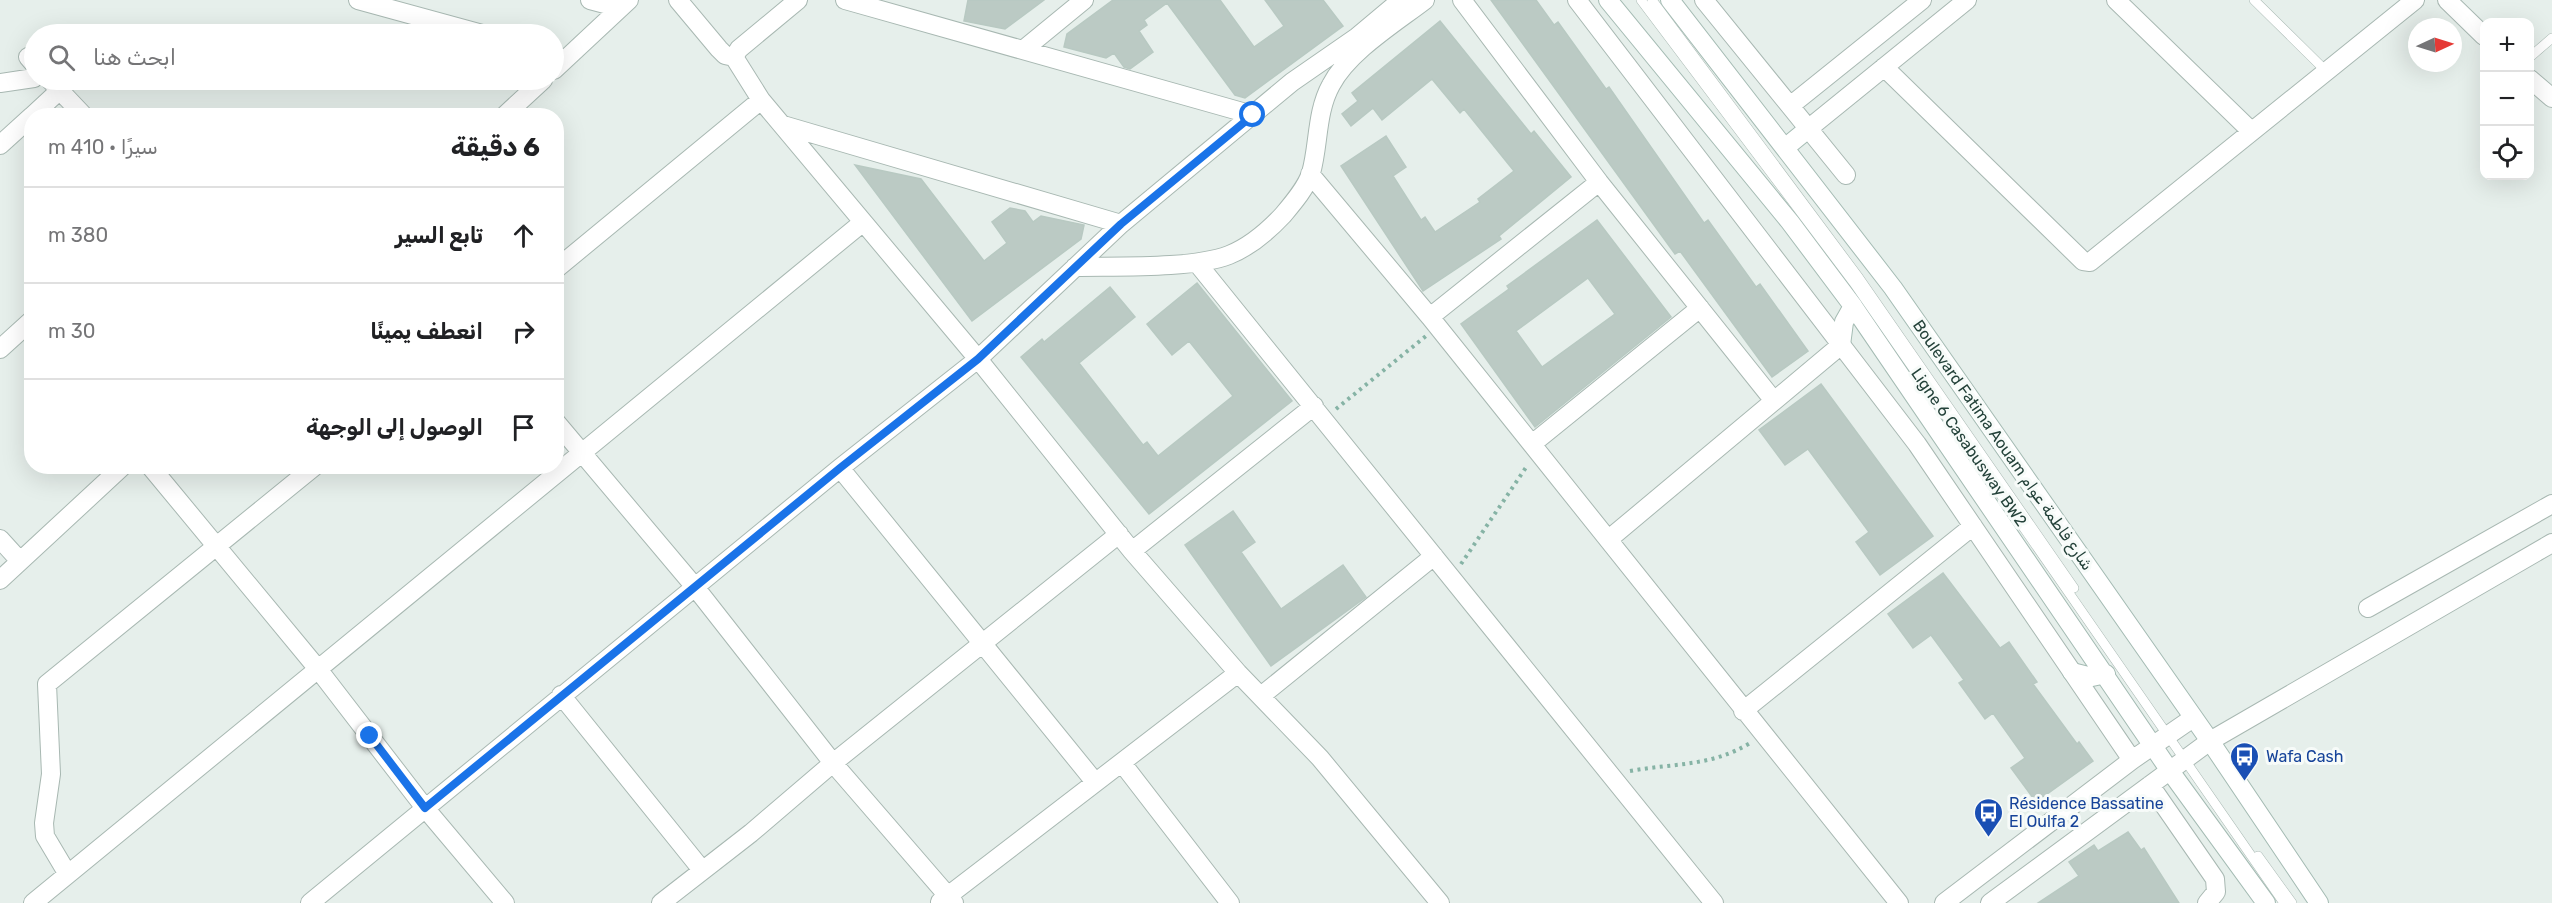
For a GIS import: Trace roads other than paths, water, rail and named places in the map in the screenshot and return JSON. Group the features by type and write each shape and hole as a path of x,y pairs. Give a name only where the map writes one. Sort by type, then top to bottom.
{"street":[{"path":"358,0 446,24"},
{"path":"590,0 624,4"},
{"path":"678,0 719,49 725,55 734,57 760,100 978,359 1132,551 1238,673 1320,758 1440,903"},
{"path":"734,57 739,49 798,0"},
{"path":"845,0 1253,115"},
{"path":"1023,50 1084,0"},
{"path":"310,903 332,896 425,808 840,468 978,359 1121,224 1292,82 1357,38 1401,0"},
{"path":"1075,267 1197,263 1228,255 1272,227 1295,201 1310,174 1318,127 1330,86 1351,59 1425,0"},
{"path":"1462,0 1599,182 1774,401"},
{"path":"1577,0 1917,444 2132,760"},
{"path":"1608,0 1790,222 1852,306 2106,674 2165,739 2266,903"},
{"name":"Boulevard Fatima Aouam شارع فاطمة عوام","path":"1670,0 1893,288 2210,741 2319,903"},
{"path":"1704,0 1846,175"},
{"path":"1790,106 1922,0"},
{"path":"1786,147 1967,0"},
{"path":"2116,0 2250,130"},
{"path":"1884,67 2084,261 2090,262 2250,130 2415,0"},
{"path":"2449,1 2480,32"},
{"path":"564,56 624,4"},
{"path":"0,83 24,79"},
{"path":"2534,83 2552,98"},
{"path":"38,108 51,90"},
{"path":"60,90 77,108"},
{"path":"513,108 532,90"},
{"path":"564,262 760,100"},
{"path":"0,145 24,123"},
{"path":"783,125 1121,224"},
{"path":"1310,174 1434,321 1743,711 1899,903"},
{"path":"1434,321 1599,182"},
{"path":"564,469 862,223"},
{"path":"1197,263 1714,903"},
{"path":"1609,539 1841,345 1844,322 1852,306"},
{"path":"1535,447 1700,308"},
{"path":"0,349 24,327"},
{"path":"1132,551 1319,412"},
{"path":"564,432 695,587 833,763 947,900 1095,782 1238,673"},
{"path":"840,468 1095,782"},
{"path":"0,580 114,474"},
{"path":"156,474 215,548 318,669 425,808 505,903"},
{"path":"67,873 45,836 44,823 51,774 46,684 305,474"},
{"path":"33,903 557,474"},
{"path":"2368,608 2552,504"},
{"path":"1743,711 1974,526"},
{"path":"661,903 751,833 833,763 1119,534"},
{"path":"0,539 20,561"},
{"path":"1990,903 2210,741 2552,543"},
{"path":"1261,696 1434,556"},
{"path":"2072,672 2092,677 2106,674"},
{"path":"561,695 702,870"},
{"path":"1944,903 2132,760 2193,718"},
{"path":"1122,763 1219,899"},
{"path":"2150,785 2216,879 2216,892 2207,903"}],"lane":[{"name":"Ligne 6 Casabusway BW2","path":"1641,0 1854,283 2165,739"},
{"name":"Ligne 6 Casabusway BW2","path":"1652,0 1859,278 2050,552 2165,739"},
{"path":"2254,0 2326,71"},
{"path":"2534,53 2552,38"},
{"path":"2181,763 2284,903"},
{"path":"2181,763 2292,903"}],"place":[{"name":"Wafa Cash","path":"2245,782"},
{"name":"Résidence Bassatine El Oulfa 2","path":"1988,838"}]}
